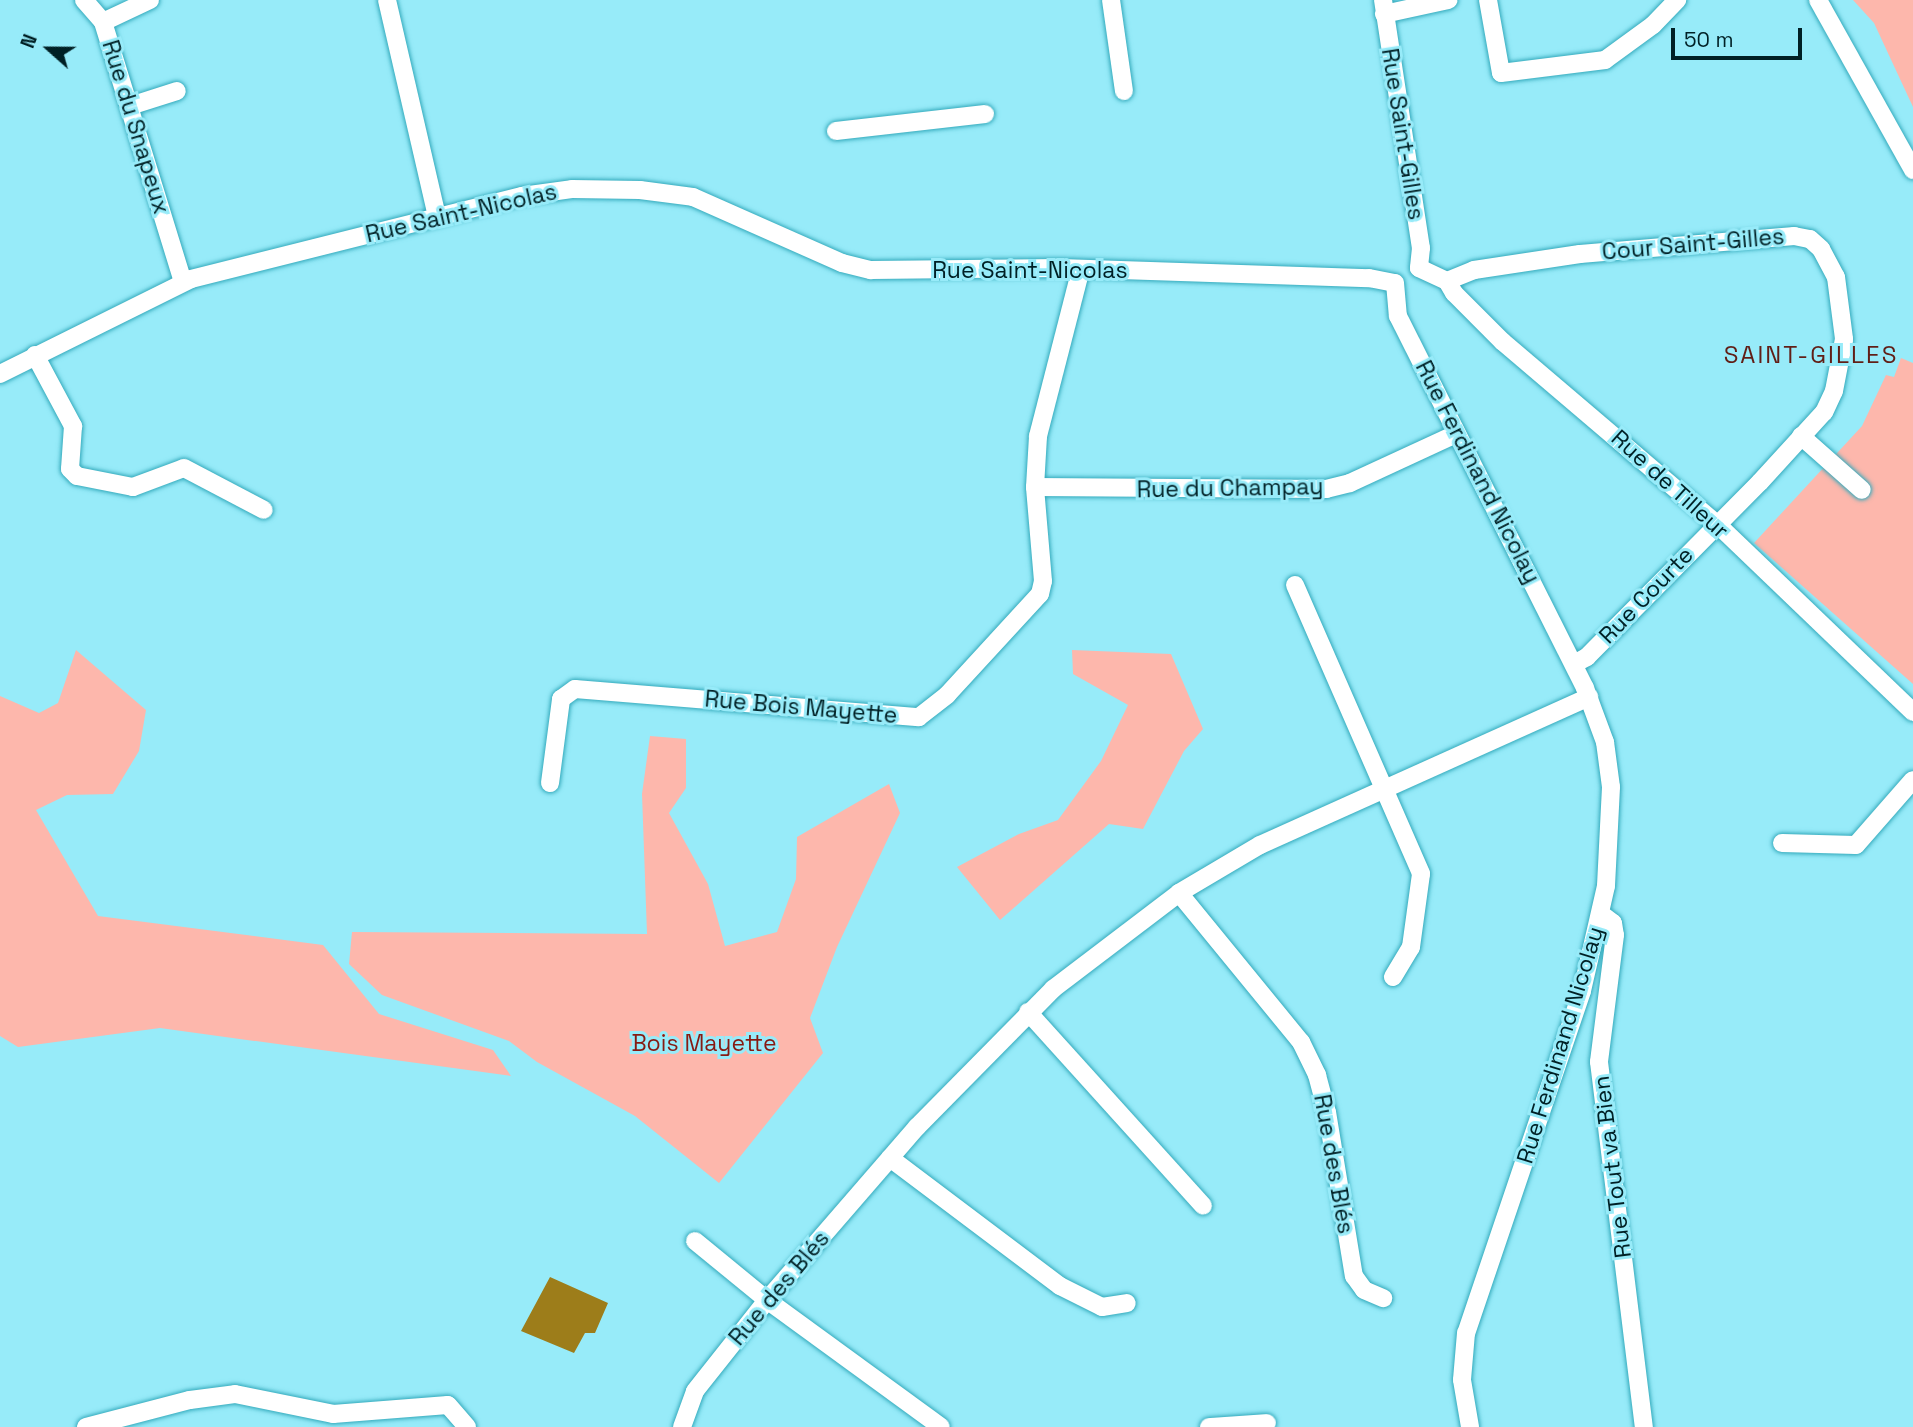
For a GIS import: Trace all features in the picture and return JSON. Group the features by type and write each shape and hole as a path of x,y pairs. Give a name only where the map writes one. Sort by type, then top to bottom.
{"street":[{"path":"84,0 103,22"},
{"name":"Rue du Snapeux","path":"150,0 103,22 183,282"},
{"path":"387,0 437,217"},
{"path":"1111,0 1124,91"},
{"path":"1384,7 1448,0"},
{"path":"1488,0 1501,73 1605,60 1653,25 1677,0"},
{"path":"1818,0 1913,170"},
{"name":"Rue Saint-Gilles","path":"1384,7 1421,248 1419,268"},
{"path":"130,106 177,91"},
{"path":"836,131 985,114"},
{"name":"Rue Saint-Nicolas","path":"0,374 183,282 437,217 551,191 640,190 719,206 857,268 1081,268 1369,278 1395,283"},
{"name":"Cour Saint-Gilles","path":"1447,281 1474,270 1620,249 1716,239 1810,239 1821,249 1836,277 1844,339 1834,391 1824,411 1716,523"},
{"name":"Rue Bois Mayette","path":"550,783 561,699 575,689 919,717 984,657 1040,594 1043,581 1035,488 1038,436 1081,268"},
{"path":"1395,283 1419,268"},
{"name":"Rue de Tilleur","path":"1419,268 1447,281 1454,293 1503,342 1716,523 1913,712"},
{"name":"Rue Ferdinand Nicolay","path":"1395,283 1398,316 1589,697 1605,742 1612,796 1610,850 1601,914 1574,1015 1469,1319 1462,1374 1470,1427"},
{"path":"35,355 73,426 70,469 78,476 133,486 184,468 264,510"},
{"name":"Rue du Champay","path":"1035,488 1326,489 1350,483 1456,433"},
{"path":"1801,436 1862,490"},
{"name":"Rue Courte","path":"1574,664 1587,657 1716,523"},
{"path":"1295,585 1421,874 1411,947 1393,977"},
{"name":"Rue des Blés","path":"682,1427 695,1391 767,1300 890,1158 1028,1012 1179,893 1259,845 1589,697"},
{"path":"1782,843 1856,845 1913,780"},
{"name":"Rue des Blés","path":"1179,893 1301,1042 1317,1075 1327,1112 1354,1276 1364,1290 1383,1298"},
{"name":"Rue Tout va Bien","path":"1601,914 1613,923 1615,935 1599,1062 1644,1427"},
{"path":"1028,1012 1203,1206"},
{"path":"890,1158 1060,1286 1102,1307 1126,1303"},
{"path":"695,1241 767,1300 941,1427"},
{"path":"86,1427 190,1400 234,1394 333,1414 448,1405 467,1427"},
{"path":"1209,1427 1267,1423"}],"green space":[{"path":"1853,0 1913,0 1913,107 1874,23"},
{"path":"1901,358 1913,363 1913,684 1754,543 1862,426 1886,375 1894,377"},
{"path":"76,650 146,710 139,751 113,794 67,795 36,810 98,916 323,945 379,1014 493,1050 511,1076 160,1028 18,1047 0,1036 0,696 39,713 58,703"},
{"path":"1072,650 1171,654 1203,729 1184,751 1143,829 1109,824 1000,920 957,867 1019,834 1058,820 1101,761 1128,705 1073,674"},
{"name":"Bois Mayette","path":"650,736 686,739 686,788 669,813 708,884 725,946 777,932 796,879 797,837 889,784 900,813 837,947 810,1018 823,1053 719,1183 635,1116 537,1062 509,1041 382,995 349,964 352,932 647,934 642,794"}],"shaded area":[{"path":"550,1277 608,1303 595,1333 585,1333 574,1353 521,1331"}],"district":[{"name":"SAINT-GILLES","path":"1811,355"}]}
